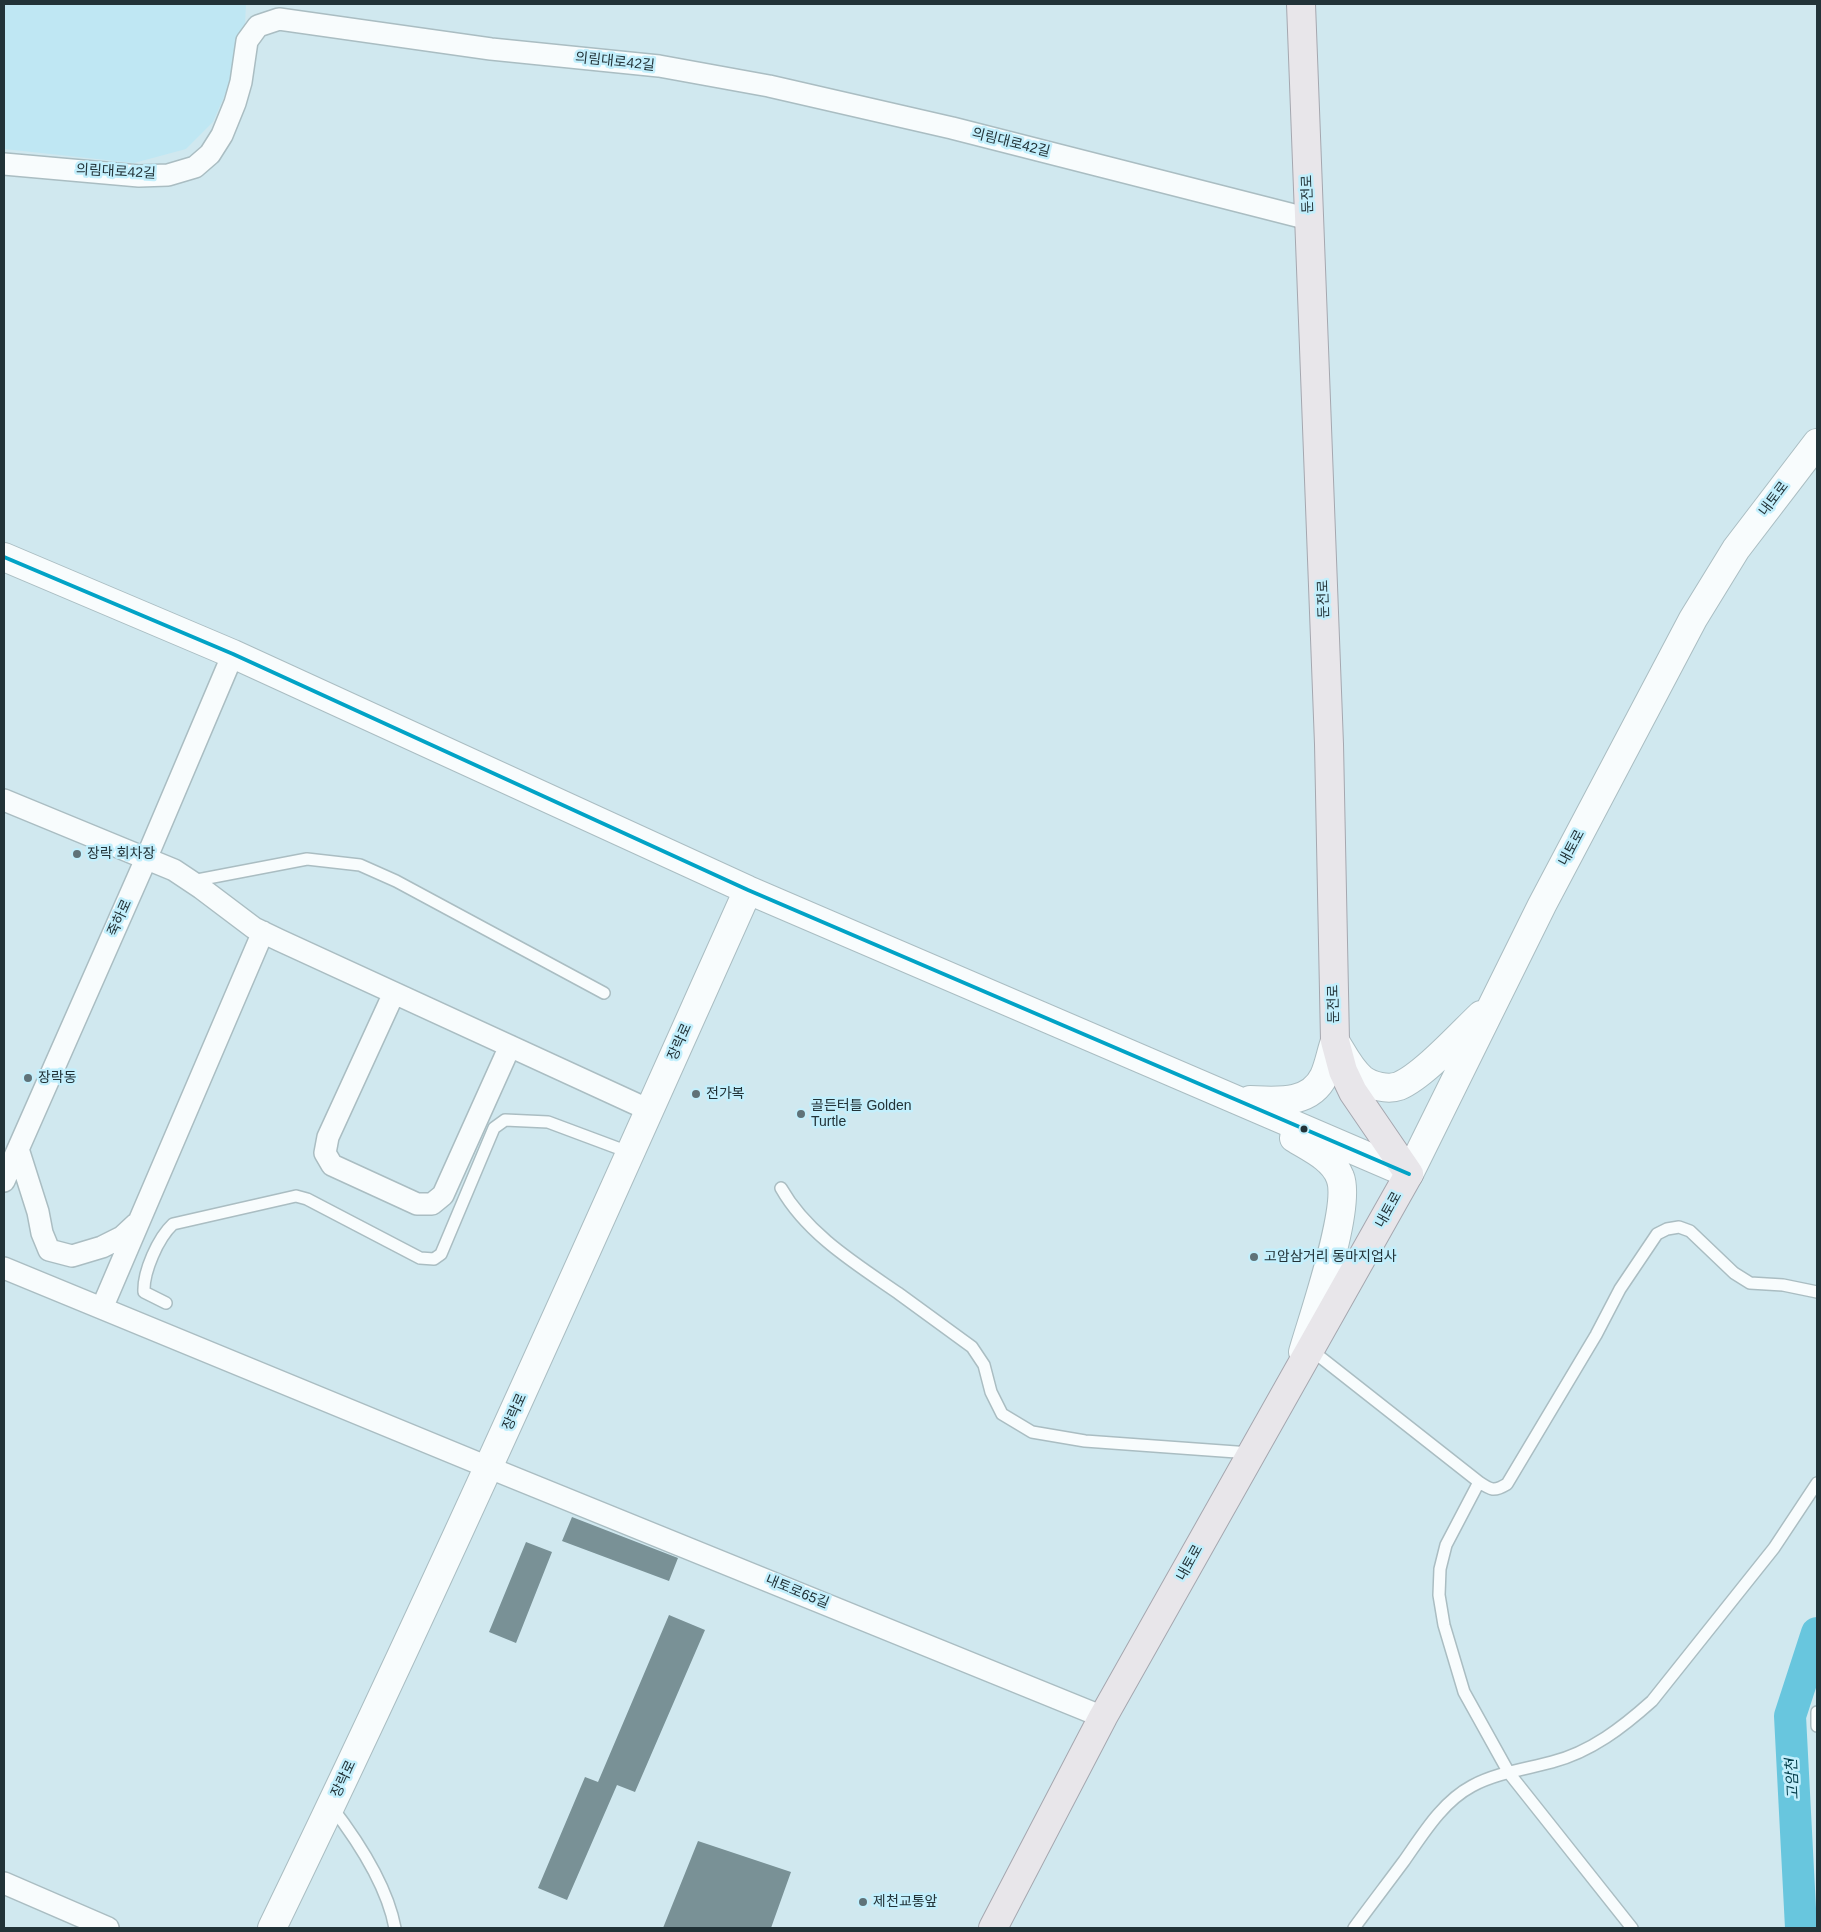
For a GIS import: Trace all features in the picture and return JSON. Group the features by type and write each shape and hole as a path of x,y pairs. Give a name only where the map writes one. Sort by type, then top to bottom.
{"main road":[{"name":"둔전로","path":"1301,4 1329,744 1334,1041 1343,1071 1353,1092 1409,1174"},
{"name":"내토로","path":"993,1928 1104,1717 1409,1174"}],"street":[{"name":"의림대로42길","path":"4,164 140,176 168,175 195,167 210,154 222,135 236,104 247,41 258,26 279,19 491,49 659,66 769,86 952,128 1309,219"},
{"name":"내토로","path":"1409,1174 1542,906 1693,619 1736,549 1817,443"},
{"path":"4,557 233,654 748,890 1409,1174"},
{"name":"죽하로","path":"4,1181 146,858 233,654"},
{"path":"4,800 174,870 254,928 650,1110"},
{"name":"장락로","path":"272,1928 490,1468 748,890"},
{"path":"102,1308 263,932"},
{"path":"394,993 328,1137 325,1154 332,1165 417,1204 432,1204 443,1195 510,1046"},
{"path":"1334,1041 1352,1068 1362,1079 1373,1085 1398,1086 1414,1078 1493,1003"},
{"path":"1236,1100 1283,1101 1310,1093 1324,1075 1334,1041"},
{"path":"1236,1100 1325,1158 1335,1167 1344,1192 1337,1232 1304,1360"},
{"path":"18,1149 49,1250 72,1256 102,1247 122,1237 140,1220"},
{"name":"내토로65길","path":"4,1268 490,1468 1104,1717"},
{"path":"4,1884 108,1928"}],"lane":[{"path":"190,881 307,859 360,865 396,881 604,993"},
{"path":"166,1303 144,1292 143,1281 161,1238 172,1224 296,1196 307,1199 420,1258 434,1259 441,1254 494,1128 505,1120 548,1122 630,1153"},
{"path":"782,1188 788,1199 807,1222 853,1262 972,1347 984,1365 991,1392 1002,1414 1017,1424 1032,1432 1085,1441 1252,1453"},
{"path":"1304,1360 1491,1490 1500,1489 1508,1484 1596,1335 1620,1289 1657,1234 1667,1229 1678,1227 1690,1231 1734,1273 1750,1283 1783,1285 1817,1292"},
{"path":"1479,1482 1446,1545 1440,1569 1439,1595 1444,1625 1464,1692 1509,1773 1632,1928"},
{"path":"1354,1928 1429,1825 1445,1807 1472,1786 1509,1773 1553,1762 1589,1748 1629,1722 1652,1701 1774,1548 1817,1482"},
{"path":"1817,1712 1817,1726"},
{"path":"331,1806 352,1833 387,1899 395,1928"}],"shaded area":[{"path":"4,4 246,4 245,25 231,81 213,122 186,149 134,163 4,149"}],"building":[{"path":"572,1517 678,1558 669,1581 562,1541"},
{"path":"526,1542 552,1552 516,1643 489,1632"},
{"path":"669,1615 705,1630 635,1792 617,1785 567,1900 538,1888 585,1777 598,1782"},
{"path":"698,1841 791,1872 771,1928 663,1928"}],"waterway":[{"name":"고암천","path":"1801,1928 1790,1716 1817,1633"}],"transit line":[{"path":"4,557 233,654 748,890 1409,1174"}],"place":[{"name":"장락 회차장","path":"77,854"},
{"name":"장락동","path":"28,1078"},
{"name":"전가복","path":"696,1094"},
{"name":"골든터틀 Golden Turtle","path":"801,1114"},
{"name":"고암삼거리 동마지업사","path":"1254,1257"},
{"name":"제천교통앞","path":"863,1902"}]}
